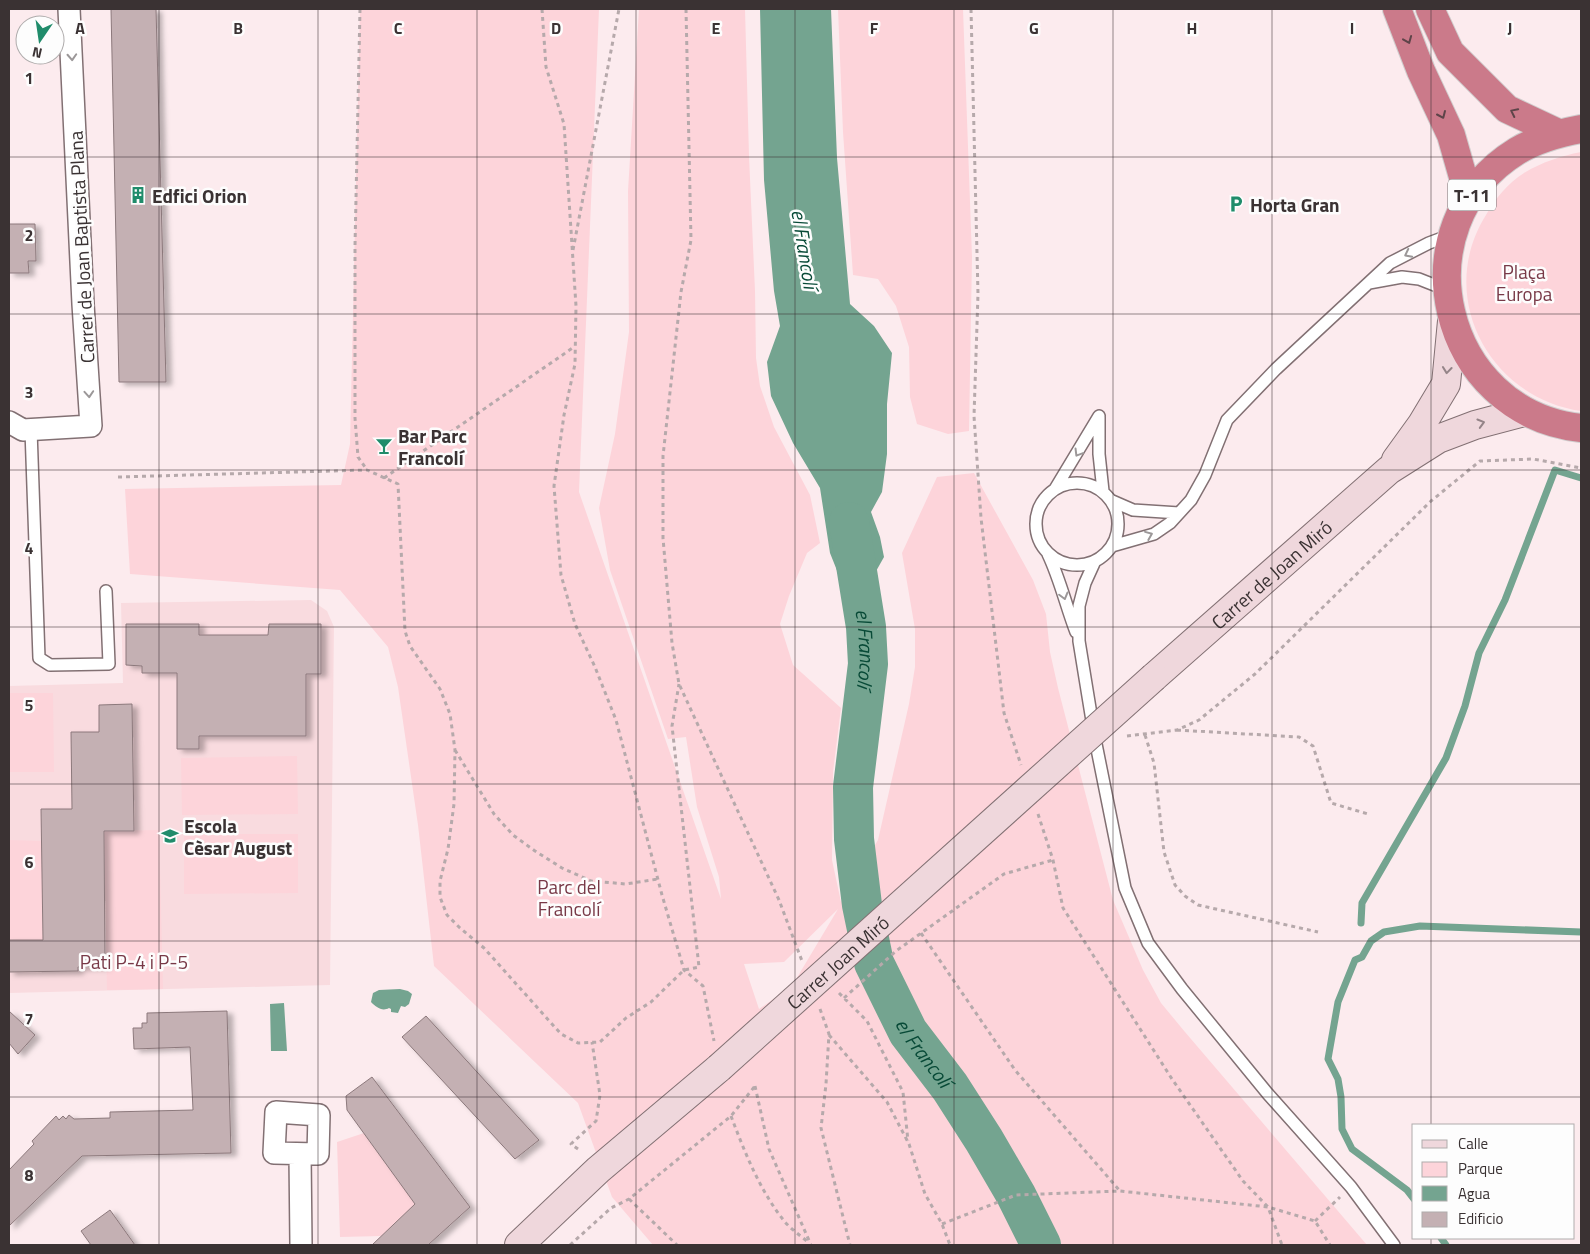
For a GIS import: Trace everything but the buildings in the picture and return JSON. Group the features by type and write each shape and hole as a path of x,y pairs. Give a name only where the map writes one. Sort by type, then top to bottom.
{"highway":[{"name":"T-11","path":"1397,9 1421,71 1450,135 1470,198"},
{"name":"T-11","path":"1430,9 1450,52 1507,109 1570,131"},
{"name":"T-11","path":"1570,131 1530,144 1517,151 1499,164 1483,180 1470,198 1453,234 1446,271 1452,321 1460,343 1476,368 1502,396 1524,412 1568,427 1581,428"}],"street":[{"name":"Carrer de Joan Baptista Plana","path":"21,427 91,426 83,304 69,9"},
{"name":"Carrer de Joan Miró","path":"1154,677 1389,470 1430,431 1446,384 1452,321"},
{"path":"1430,431 1475,424 1524,412"},
{"name":"Carrer Joan Miró","path":"518,1245 598,1170 719,1068 1154,677"},
{"path":"300,1154 301,1245"}],"lane":[{"path":"1112,546 1154,534 1170,523 1191,500 1205,476 1227,420 1276,369 1390,263 1429,243 1453,234"},
{"path":"1367,283 1402,276 1419,279 1447,290"},
{"path":"1047,552 1057,560 1069,564 1095,561 1112,546 1117,535 1118,522 1116,510 1107,496 1098,454 1099,416 1055,489"},
{"name":"Carrer de Joan Baptista Plana","path":"21,427 39,658 50,665 109,664 106,591"},
{"path":"1079,641 1067,610 1058,576 1038,536 1036,518 1046,496 1055,489 1067,484 1079,483 1092,485 1107,496 1133,510 1179,512"},
{"path":"1095,561 1085,583 1079,606 1079,641 1095,739 1125,888 1148,943 1182,989 1268,1094 1351,1187 1394,1245"}],"path":[{"path":"360,9 355,246 355,418 358,457 367,470"},
{"path":"542,9 546,67 564,124 576,306 575,364 564,415 554,486 561,575 575,624 595,667 616,720 684,970 703,986 719,1068"},
{"path":"572,255 619,9"},
{"path":"686,9 691,240 681,292 663,456 663,538 672,643 679,684 779,900 800,955 805,962"},
{"path":"971,9 978,294 974,416 981,518 1004,713 1022,768"},
{"path":"383,478 575,347"},
{"path":"1176,730 1199,720 1255,674 1431,502 1480,462 1533,459 1581,468"},
{"path":"118,477 367,470 398,484 405,631 410,646 440,689 450,714 454,750 454,804 448,849 440,881 440,897 447,915 484,948 560,1034 578,1044 600,1042 626,1018 651,1002 684,970 699,966 672,726 679,684"},
{"path":"1095,739 1145,735 1176,730 1299,737 1313,746 1331,803 1368,814"},
{"path":"1145,735 1154,763 1164,852 1176,885 1185,896 1198,905 1318,932"},
{"path":"454,750 494,814 512,835 542,856 562,868 591,881 626,884 658,879"},
{"path":"1035,805 1053,860 1063,908 1183,1095 1244,1181 1268,1208 1282,1245"},
{"path":"844,998 865,978 921,933 1004,874 1053,860"},
{"path":"921,933 1015,1070 1120,1190"},
{"path":"838,992 867,1021 903,1092 908,1144"},
{"path":"818,1003 828,1034 826,1084 821,1128 850,1245"},
{"path":"828,1034 887,1102 908,1144 925,1194 942,1224 950,1245"},
{"path":"578,1149 572,1144 596,1122 600,1095 592,1042"},
{"path":"570,1245 611,1208 630,1199 731,1116 755,1086 769,1148 811,1245"},
{"path":"731,1116 748,1159 765,1192 786,1223 811,1245"},
{"path":"1315,1221 1351,1187"},
{"path":"942,1224 1016,1195 1120,1190 1268,1208 1315,1221 1330,1245"},
{"path":"630,1199 677,1245"}],"shaded area":[{"name":"Escola Cèsar August","path":"311,600 327,611 334,627 330,985 9,993 9,686 123,683 121,603"}],"green space":[{"name":"Parc del Francolí","path":"360,9 599,9 579,492 721,899 719,877 697,807 686,737 668,739 610,570 599,508 615,434 629,332 628,191 639,9 745,9 756,358 760,386 774,427 810,495 820,543 807,553 789,596 780,624 793,665 841,708 833,772 832,860 841,902 878,840 909,704 915,667 915,629 902,553 937,477 974,473 1033,580 1046,614 1050,652 1058,688 1113,900 1143,970 1161,1003 1367,1245 653,1245 612,1197 578,1103 434,966 418,825 398,687 388,647 340,590 130,574 125,489 341,485 350,444","holes":["838,909 792,986 759,1009 744,964 784,962"]},
{"path":"838,9 963,9 972,257 969,431 948,434 917,424 910,397 909,347 896,306 878,279 853,275 843,132"},
{"name":"Plaça Europa","path":"1581,152 1581,411 1548,402 1520,386 1497,365 1480,338 1469,309 1466,278 1472,246 1486,215 1502,192 1518,177 1531,169 1566,155"},
{"path":"9,693 53,693 54,772 9,772"},
{"path":"297,756 298,814 182,815 181,758"},
{"name":"Pati P-4 i P-5","path":"159,830 163,989 107,990 104,831"},
{"path":"184,834 298,834 298,893 184,894"},
{"path":"9,840 42,841 43,940 9,940"},
{"path":"364,1133 415,1204 382,1236 340,1237 337,1142"}],"water":[{"path":"760,9 831,9 837,158 850,304 874,326 892,353 887,404 887,454 882,492 871,512 880,537 884,557 875,573 840,578 830,553 820,488 793,443 771,396 767,362 780,326 774,291 764,180"},
{"path":"400,989 412,994 409,1004 405,1007 401,1006 398,1013 391,1012 389,1008 379,1008 371,1002 373,993 379,990"},
{"path":"284,1003 287,1051 271,1051 270,1004"}],"waterway":[{"path":"1361,923 1362,903 1446,758 1465,706 1479,653 1505,600 1555,470 1581,478"},
{"name":"el Francolí","path":"849,522 866,627 868,664 853,787 854,839 862,905 874,963 908,1032 950,1087 984,1140 1016,1195 1041,1245"},
{"path":"1412,1196 1407,1190 1352,1149 1342,1129 1341,1097 1338,1079 1328,1059 1338,1002 1355,960 1362,957 1371,941 1384,932 1420,926 1581,932"},
{"path":"1442,1239 1446,1245"}],"place":[{"name":"Edfici Orion","path":"138,195"},
{"name":"Horta Gran","path":"1236,204"},
{"name":"Bar Parc Francolí","path":"384,446"},
{"name":"Escola Cèsar August","path":"170,836"}]}
